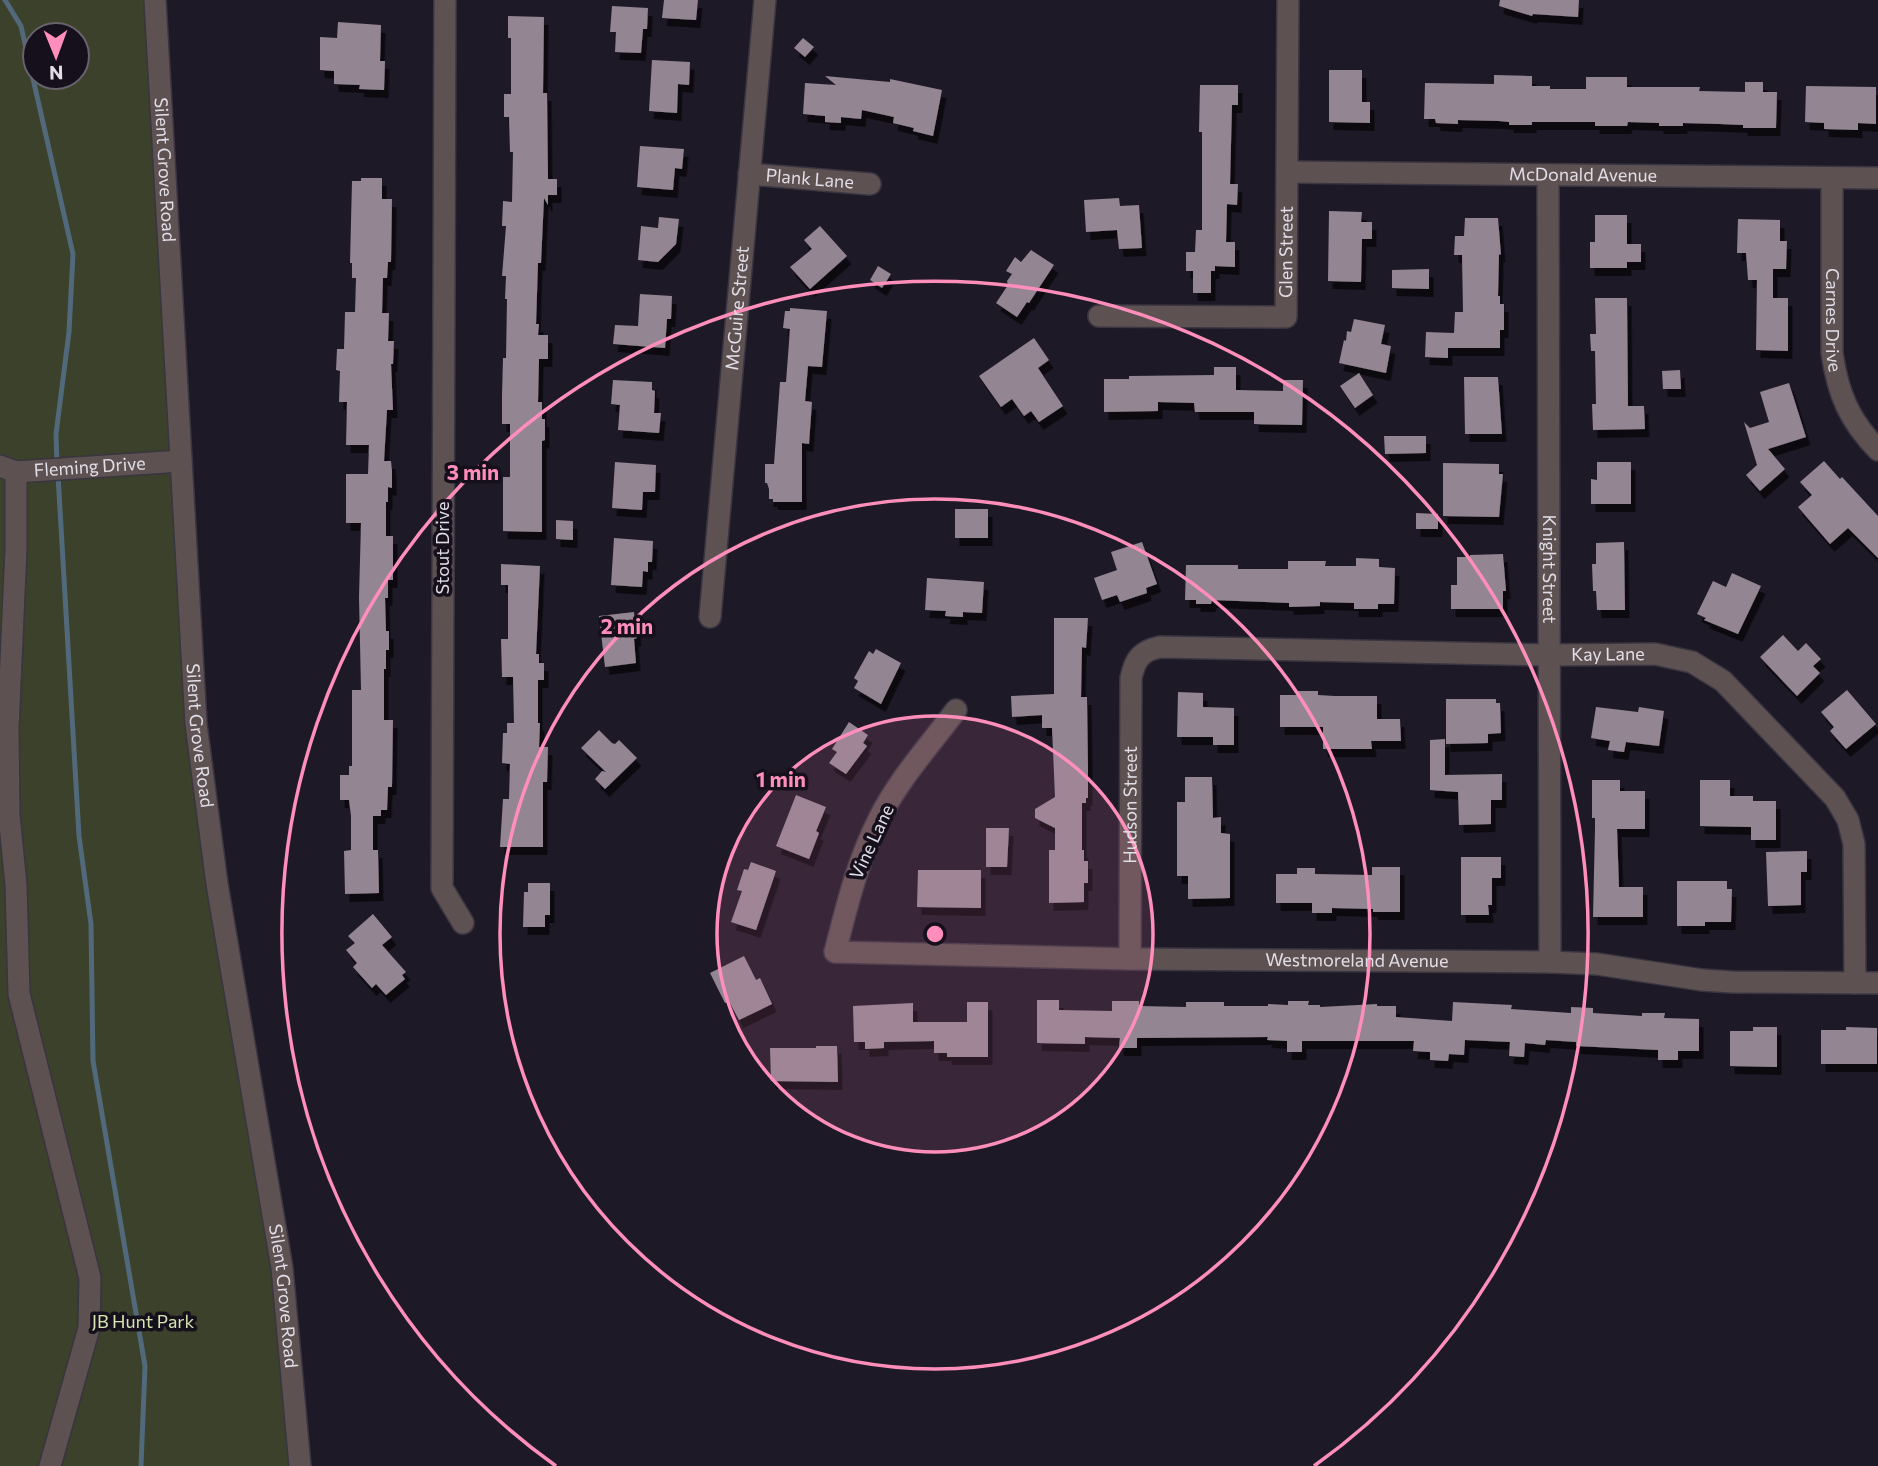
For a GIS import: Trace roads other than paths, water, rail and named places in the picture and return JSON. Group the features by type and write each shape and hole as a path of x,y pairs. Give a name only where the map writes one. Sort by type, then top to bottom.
{"street":[{"name":"Silent Grove Road","path":"155,0 196,724 217,884 282,1268 300,1466"},
{"name":"Stout Drive","path":"445,0 442,888 463,923"},
{"name":"McGuire Street","path":"710,617 765,0"},
{"name":"Glen Street","path":"1099,316 1286,317 1288,0"},
{"name":"McDonald Avenue","path":"1287,172 1878,178"},
{"name":"Plank Lane","path":"749,174 870,184"},
{"name":"Knight Street","path":"1548,175 1550,962"},
{"name":"Carnes Drive","path":"1832,178 1832,353 1836,380 1845,406 1860,432 1878,450"},
{"name":"Fleming Drive","path":"8,469 47,471 181,461"},
{"path":"8,469 16,549 8,728 9,815 16,885 19,994 90,1278 89,1328 50,1466"},
{"name":"Kay Lane","path":"1140,655 1160,647 1548,655 1655,654 1692,662 1723,681 1835,798 1848,820 1854,844 1855,983"},
{"name":"Hudson Street","path":"1130,958 1131,678 1134,664 1140,655"},
{"name":"Vine Lane","path":"835,952 853,882 880,816 916,762 956,710"},
{"name":"Westmoreland Avenue","path":"835,952 1550,962 1597,964 1732,982 1878,983"}],"waterway":[{"path":"5,0 21,26 73,254 69,332 56,434 57,465"},
{"path":"58,475 79,836 91,924 93,1061 145,1366 141,1466"}],"park label":[{"name":"JB Hunt Park","path":"143,1322"}]}
